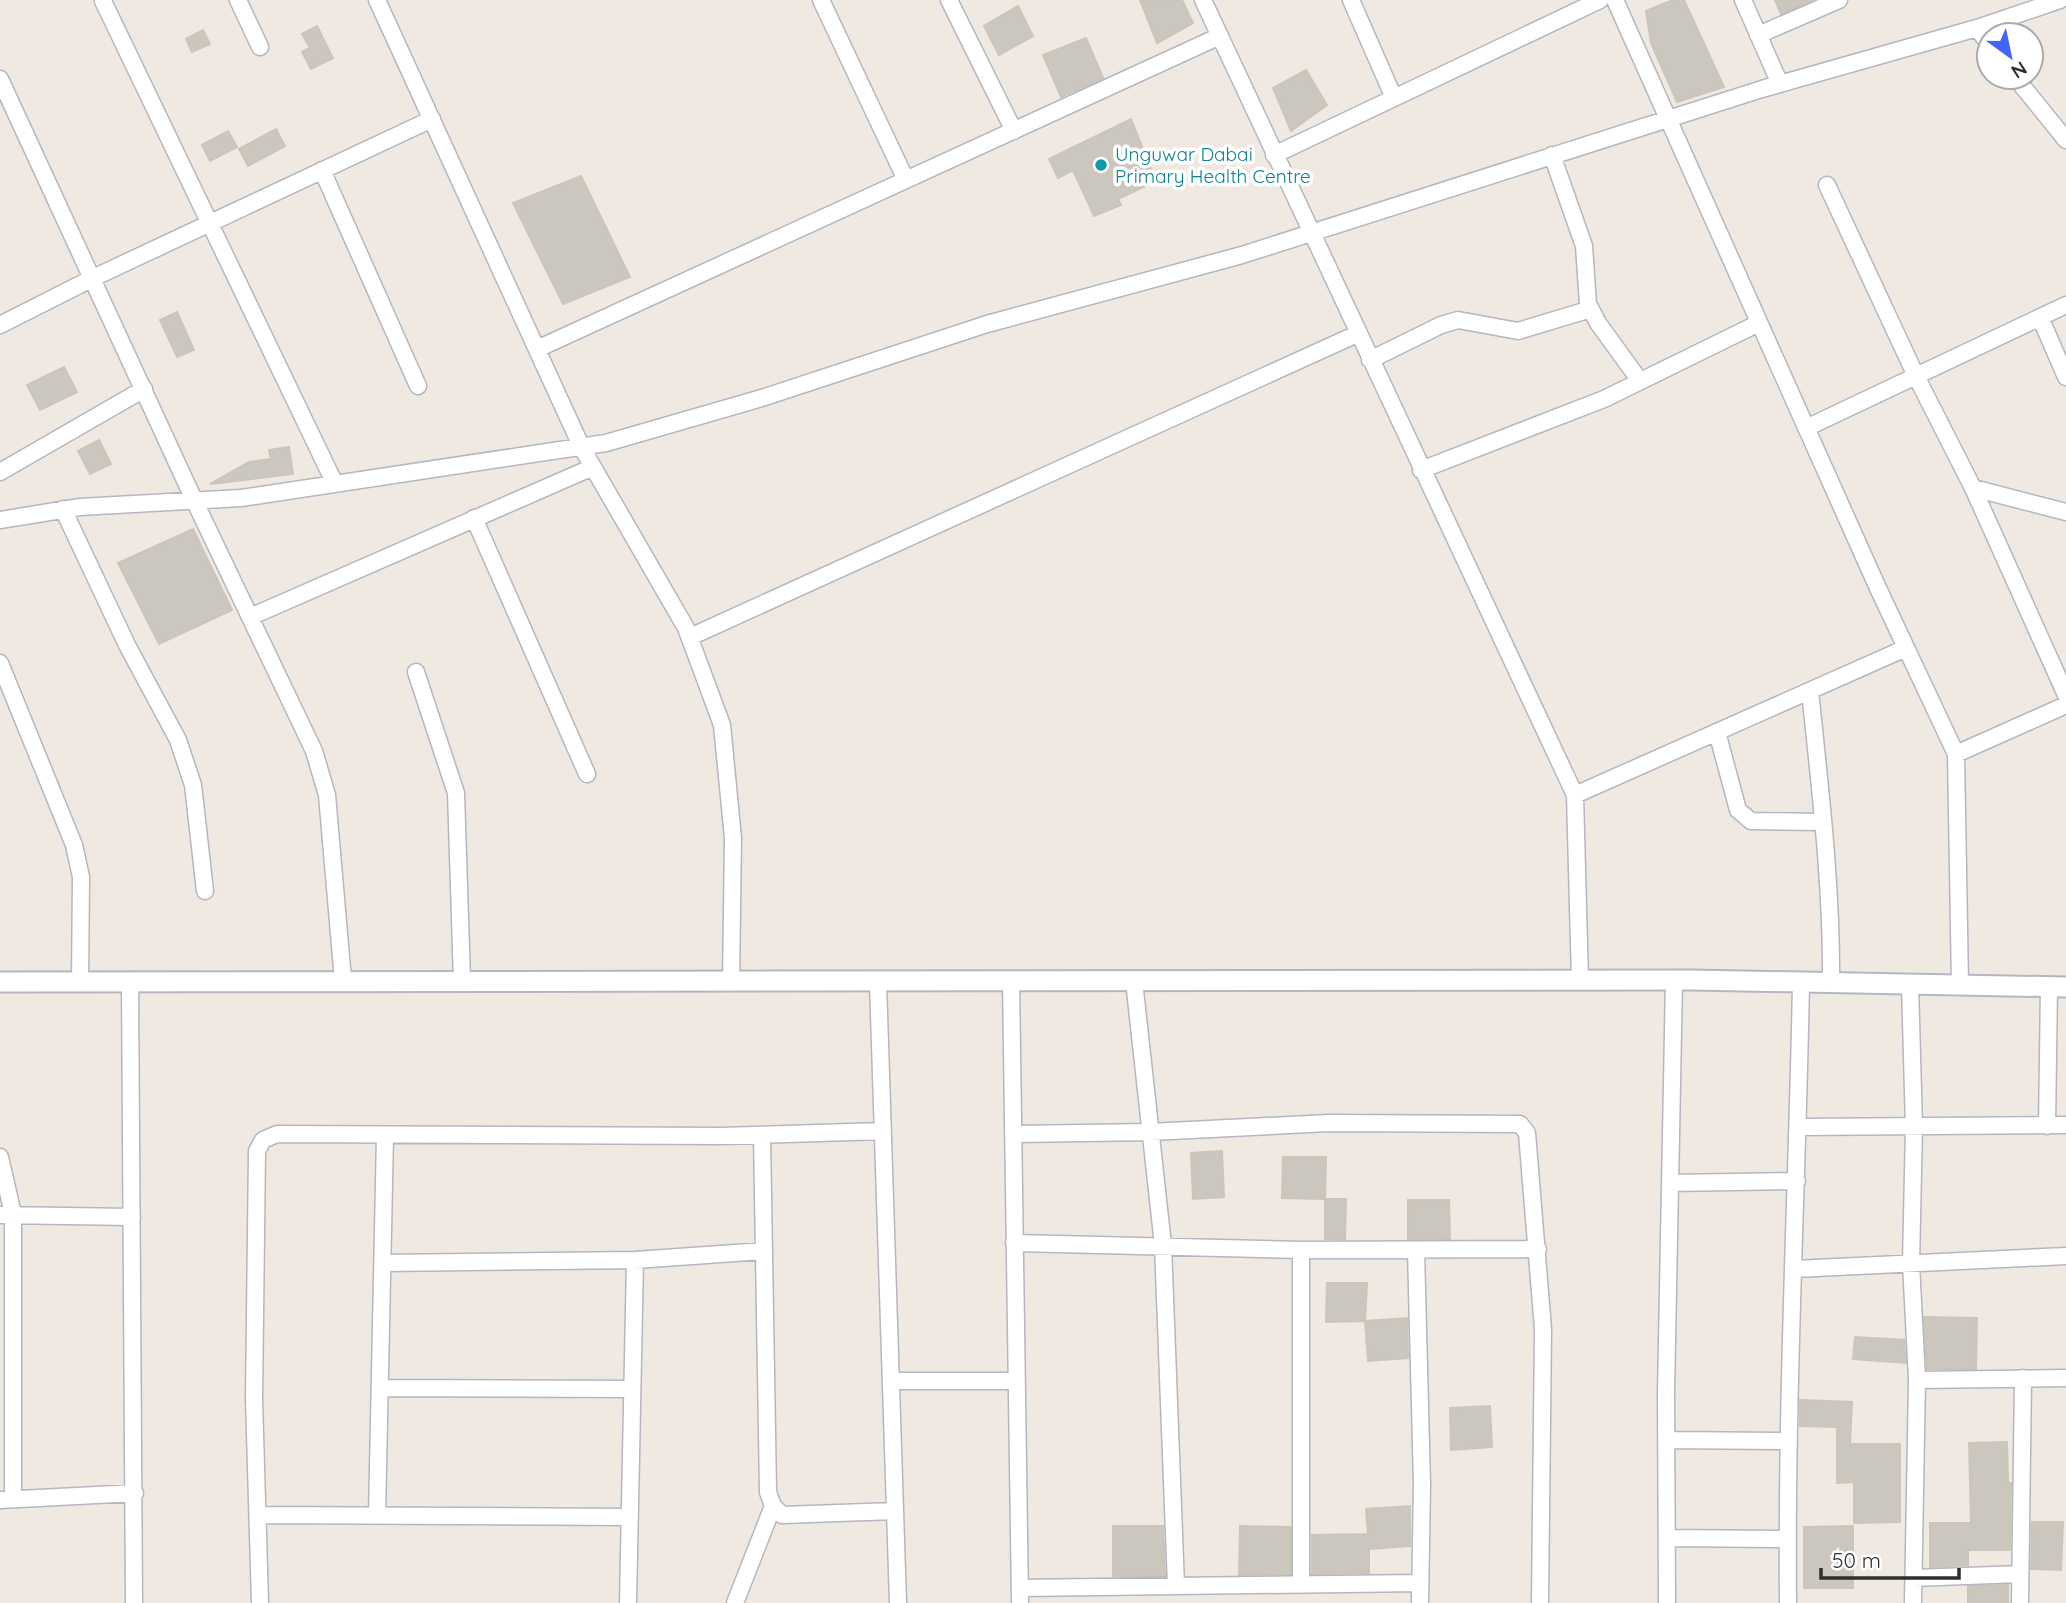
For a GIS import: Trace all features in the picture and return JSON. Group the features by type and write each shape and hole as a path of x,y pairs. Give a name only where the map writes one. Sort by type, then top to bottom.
{"street":[{"path":"239,0 260,47"},
{"path":"377,0 582,448 690,637 722,725 733,838 730,982"},
{"path":"821,0 906,180"},
{"path":"949,0 1014,131"},
{"path":"1203,0 1273,155 1575,795 1580,981"},
{"path":"1351,0 1394,98"},
{"path":"1273,155 1600,0"},
{"path":"1615,0 1806,428 1956,754 1960,985"},
{"path":"1743,0 1780,84"},
{"path":"1758,35 1839,0"},
{"path":"1994,21 2029,6 2060,0"},
{"path":"103,1 335,484"},
{"path":"0,520 63,509 195,502 582,448 762,398 987,324 1182,273 1669,118 1975,29"},
{"path":"537,349 1220,36"},
{"path":"0,79 195,502 314,751 327,795 343,980"},
{"path":"2026,91 2066,140"},
{"path":"0,325 93,278 432,119"},
{"path":"1552,155 1584,246 1583,268 1591,309 1640,381"},
{"path":"322,170 418,386"},
{"path":"1827,185 1916,376 1973,488 2066,695"},
{"path":"1806,428 2066,305"},
{"path":"1370,360 1441,325 1458,320 1518,331 1591,309"},
{"path":"2040,317 2066,377"},
{"path":"1421,470 1526,431 1640,381 1759,323"},
{"path":"690,637 1357,334"},
{"path":"0,472 144,389"},
{"path":"250,617 593,467"},
{"path":"1973,488 2066,512"},
{"path":"63,509 127,645 178,740 193,785 205,891"},
{"path":"474,517 587,774"},
{"path":"1575,795 1906,648"},
{"path":"0,663 74,845 81,877 80,982"},
{"path":"416,672 456,793 462,981"},
{"path":"1810,691 1832,933 1831,984"},
{"path":"1956,754 2066,705"},
{"path":"1717,732 1738,810 1744,818 1751,821 1823,822"},
{"path":"0,982 1674,980 2057,987 2047,1126"},
{"path":"1667,1603 1666,1440 1674,980"},
{"path":"1011,981 1020,1596 1177,1586 1420,1583"},
{"path":"1134,981 1163,1245 1177,1586"},
{"path":"130,982 134,1603"},
{"path":"878,982 898,1603"},
{"path":"1788,1603 1787,1441 1795,1269 1801,984"},
{"path":"1910,985 1914,1126 1911,1264 1917,1380 1913,1603"},
{"path":"1013,1134 1150,1132 1329,1123 1521,1124 1527,1133 1543,1329 1540,1603"},
{"path":"1798,1127 2066,1125"},
{"path":"260,1603 254,1399 257,1151 263,1140 277,1134 762,1135 883,1131"},
{"path":"377,1516 385,1135"},
{"path":"762,1135 768,1492 773,1506 782,1515 895,1511"},
{"path":"0,1157 7,1214 7,1499 135,1493"},
{"path":"1670,1183 1797,1181"},
{"path":"7,1214 132,1217"},
{"path":"1014,1243 1301,1250 1538,1248"},
{"path":"1301,1250 1301,1584"},
{"path":"1416,1250 1422,1485 1420,1603"},
{"path":"383,1263 635,1260 764,1251"},
{"path":"1795,1269 2066,1256"},
{"path":"628,1603 635,1260"},
{"path":"2020,1603 2023,1378"},
{"path":"1917,1380 2066,1378"},
{"path":"891,1381 1015,1381"},
{"path":"380,1388 632,1389"},
{"path":"1666,1440 1787,1441"},
{"path":"735,1603 773,1506"},
{"path":"258,1515 630,1517"},
{"path":"1667,1538 1787,1539"},
{"path":"1913,1578 2020,1574"}],"building":[{"path":"1140,0 1182,0 1193,23 1157,43"},
{"path":"1673,0 1684,0 1724,87 1677,102 1651,43 1646,11"},
{"path":"1775,0 1813,0 1781,14"},
{"path":"1018,6 1033,36 999,55 984,26"},
{"path":"317,26 333,58 311,69 302,52 310,48 302,34"},
{"path":"203,30 210,44 192,52 186,39"},
{"path":"1086,38 1103,78 1061,97 1043,55"},
{"path":"1306,70 1327,105 1291,131 1273,88"},
{"name":"Unguwar Dabai Primary Health Centre","path":"1131,119 1156,181 1118,199 1121,205 1094,216 1073,170 1058,178 1049,159"},
{"path":"276,129 285,146 248,166 239,149"},
{"path":"228,131 237,147 210,161 202,145"},
{"path":"581,176 630,277 563,304 513,203"},
{"path":"177,312 194,350 177,357 160,320"},
{"path":"64,367 77,392 40,410 27,385"},
{"path":"99,440 111,464 90,474 78,451"},
{"path":"289,447 293,474 210,484 249,462 271,459 269,450"},
{"path":"193,529 232,610 159,644 118,563"},
{"path":"1222,1151 1224,1197 1193,1199 1191,1153"},
{"path":"1283,1157 1326,1157 1325,1199 1282,1198"},
{"path":"1325,1199 1346,1199 1345,1239 1325,1239"},
{"path":"1408,1200 1449,1200 1450,1239 1408,1239"},
{"path":"1327,1283 1367,1283 1365,1321 1326,1322"},
{"path":"1924,1317 1977,1318 1976,1369 1927,1369"},
{"path":"1407,1318 1408,1358 1368,1361 1365,1321"},
{"path":"1855,1337 1904,1340 1906,1363 1853,1359"},
{"path":"1800,1400 1852,1402 1850,1444 1900,1444 1900,1522 1854,1523 1854,1482 1837,1483 1837,1427 1800,1426"},
{"path":"1490,1406 1492,1447 1451,1450 1450,1408"},
{"path":"2007,1442 2008,1483 2011,1483 2010,1550 1968,1550 1968,1565 1930,1567 1930,1523 1971,1523 1969,1443"},
{"path":"1410,1506 1410,1546 1369,1549 1369,1573 1312,1574 1312,1535 1368,1534 1366,1509"},
{"path":"2032,1522 2063,1522 2061,1570 2031,1569"},
{"path":"1113,1526 1163,1526 1165,1576 1113,1576"},
{"path":"1240,1526 1291,1527 1291,1574 1239,1575"},
{"path":"1853,1526 1853,1588 1804,1588 1804,1527"},
{"path":"2008,1585 2008,1603 1968,1603 1968,1586"}],"place":[{"name":"Unguwar Dabai Primary Health Centre","path":"1101,165"}]}
